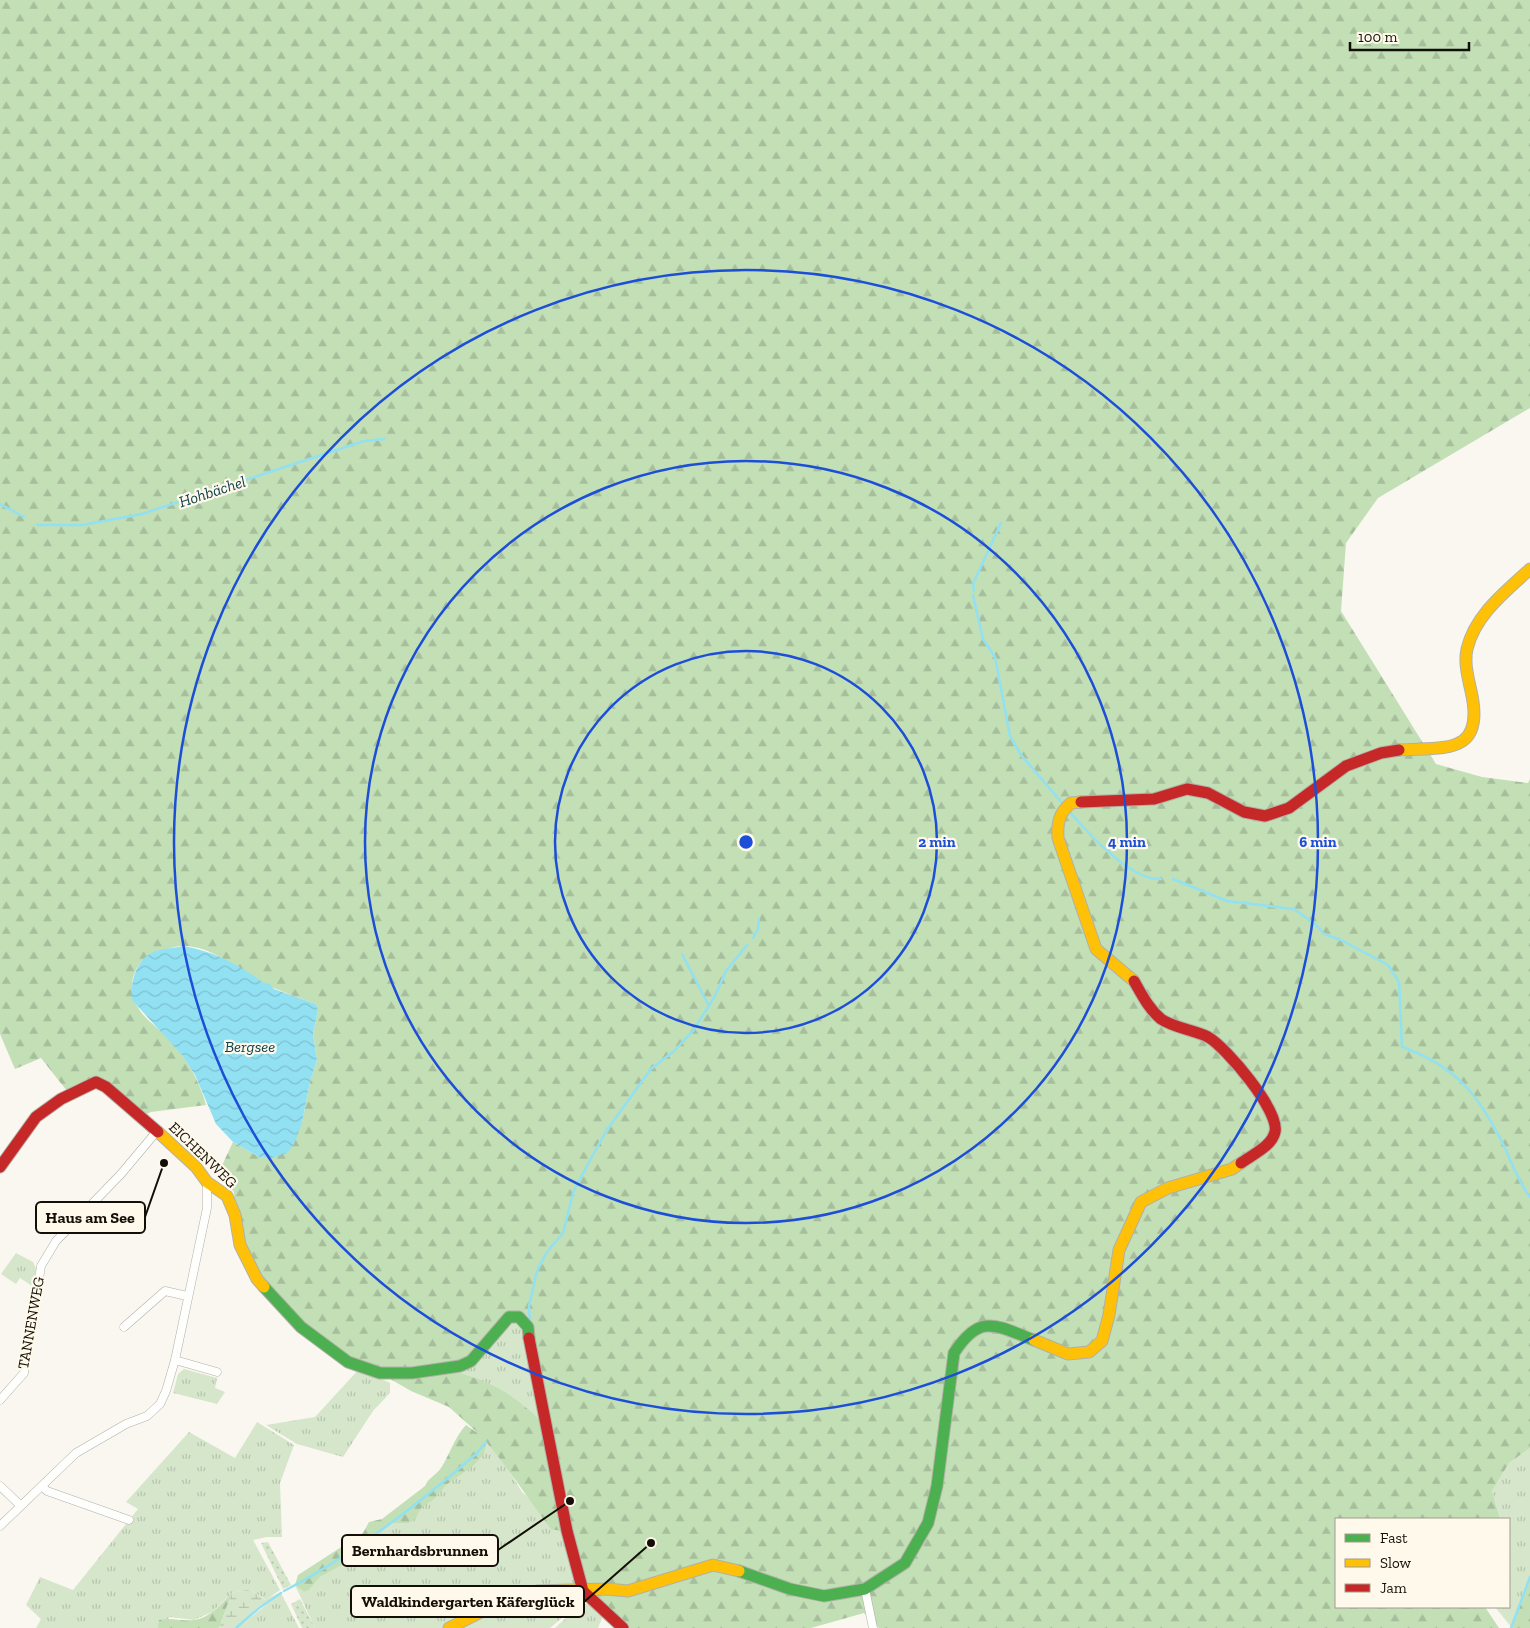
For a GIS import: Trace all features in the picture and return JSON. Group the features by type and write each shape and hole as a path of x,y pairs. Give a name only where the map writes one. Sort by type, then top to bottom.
{"street":[{"path":"449,1628 482,1611 537,1591 607,1589 628,1591 646,1588 695,1569 713,1565 728,1567 790,1589 824,1596 865,1589 905,1563 928,1523 937,1486 954,1353 965,1336 973,1329 995,1325 1068,1354 1090,1352 1102,1341 1110,1315 1118,1250 1141,1202 1168,1188 1232,1169 1265,1146 1274,1133 1275,1122 1267,1104 1221,1046 1207,1037 1163,1020 1151,1009 1133,979 1096,949 1058,838 1057,822 1061,811 1071,803 1155,799 1187,789 1219,797 1239,811 1264,816 1283,811 1350,763 1394,750 1439,749 1462,742 1470,732 1474,702 1466,666 1467,646 1472,634 1495,601 1530,569"},
{"name":"EICHENWEG","path":"0,1167 22,1140 32,1122 41,1114 83,1086 96,1082 106,1087 196,1167 207,1182 227,1196 235,1215 240,1245 257,1279 301,1327 348,1362 380,1373 412,1373 460,1366 471,1362 509,1317 519,1317 529,1330 531,1355 548,1428 567,1532 576,1560 582,1591"},
{"name":"TANNENWEG","path":"0,1400 24,1372 41,1266 56,1241 121,1174 156,1131"},
{"path":"0,1526 76,1454 126,1424 154,1412 166,1391 175,1360 206,1208 207,1182"},
{"path":"124,1327 165,1291 187,1296"},
{"path":"175,1360 216,1372"},
{"path":"0,1486 20,1505"},
{"path":"42,1486 47,1491 129,1520"},
{"path":"865,1589 872,1628"},
{"path":"582,1591 623,1628"}],"green space":[{"path":"0,0 1530,0 1530,408 1378,498 1346,543 1341,611 1436,764 1482,777 1528,783 1530,779 1530,1448 1509,1463 1492,1491 1500,1518 1335,1518 1335,1608 1486,1608 1499,1628 879,1628 864,1613 811,1628 623,1628 587,1596 567,1532 551,1529 486,1442 484,1454 473,1466 446,1485 434,1499 421,1508 416,1518 408,1523 393,1523 379,1531 372,1544 355,1554 346,1563 320,1577 309,1590 304,1592 295,1585 298,1575 363,1533 369,1522 382,1519 425,1486 441,1468 458,1435 466,1425 479,1434 449,1407 411,1391 380,1373 369,1370 301,1327 257,1279 235,1215 234,1192 218,1174 233,1142 259,1157 302,1123 310,1082 317,1060 313,1034 318,1010 316,1004 263,983 214,954 188,946 175,947 149,957 140,963 134,974 132,984 133,995 140,1011 173,1043 185,1059 195,1077 206,1105 151,1112 144,1115 100,1079 67,1091 41,1058 15,1069 0,1034","holes":["509,1317 528,1327 548,1427 523,1405 501,1390 476,1378 444,1369 471,1361","550,1432 569,1503 567,1530 555,1504"]},
{"path":"16,1253 33,1262 36,1269 32,1286 20,1278 16,1284 1,1274"},
{"path":"509,1317 528,1327 548,1428 443,1369"},
{"path":"360,1368 390,1383 390,1393 373,1411 343,1457 297,1444 266,1425 315,1417"},
{"path":"184,1369 217,1378 215,1388 225,1392 217,1404 173,1393 178,1374"},
{"path":"257,1422 294,1445 280,1483 282,1537 267,1537 253,1540 280,1590 266,1600 250,1589 232,1593 212,1612 194,1620 170,1617 158,1628 36,1628 41,1619 26,1605 40,1577 73,1590 138,1509 126,1502 189,1432 235,1458"},
{"path":"486,1442 507,1467 522,1492 567,1531 587,1596 550,1628 315,1628 295,1585 304,1592 309,1590 320,1577 346,1563 355,1554 372,1544 376,1533 393,1523"},
{"path":"1530,1448 1530,1577 1512,1628 1496,1608 1510,1608 1510,1518 1500,1518 1492,1491 1509,1463"},
{"path":"268,1542 291,1585 283,1589 261,1543"},
{"path":"1530,1577 1530,1628 1512,1628"},
{"path":"250,1589 265,1600 281,1592 258,1607 236,1628 219,1628 232,1593"},
{"path":"232,1593 219,1628 158,1628 159,1620 200,1619 215,1610"},
{"path":"281,1593 299,1628 237,1628"},
{"path":"300,1599 315,1628 302,1628 291,1604"},
{"path":"589,1604 603,1616 598,1628 555,1628 579,1606"}],"water":[{"name":"Bergsee","path":"183,946 216,955 245,970 264,983 270,984 274,989 316,1004 318,1010 313,1034 317,1060 310,1082 302,1123 294,1144 287,1153 272,1158 259,1157 233,1142 216,1124 195,1075 182,1055 132,1000 132,985 136,971 144,959 156,951"}],"waterway":[{"name":"Hohbächel","path":"37,525 82,525 142,514 364,441 384,439"},
{"name":"Hohbächel","path":"0,504 24,517"},
{"path":"974,591 973,584 1001,523"},
{"path":"973,595 983,639 995,657 1010,736 1021,755 1063,804"},
{"path":"1069,811 1110,854 1123,864 1149,878 1161,879"},
{"path":"1173,879 1227,901 1294,909 1315,924 1324,934 1341,940 1388,965 1399,982 1402,1047 1437,1063 1464,1084 1475,1097 1495,1128 1518,1178 1530,1197"},
{"path":"753,938 758,929 759,919"},
{"path":"530,1322 529,1306 537,1271 547,1252 563,1233 574,1190 606,1131 651,1069 674,1051 693,1031 715,996 726,971 747,945"},
{"path":"682,954 709,1006"},
{"path":"284,1591 336,1561 385,1528 455,1472 477,1453 486,1442"},
{"path":"1511,1628 1530,1577"},
{"path":"236,1628 259,1608 281,1593"}],"traffic: fast":[{"path":"264,1287 301,1327 348,1362 380,1373 412,1373 460,1366 471,1361 509,1317 519,1317 528,1327 529,1338"},
{"path":"739,1571 790,1589 824,1596 865,1589 905,1563 928,1523 937,1486 954,1353 963,1340 980,1327 998,1327 1034,1340"}],"traffic: slow":[{"path":"1399,750 1446,747 1458,744 1467,737 1472,727 1474,712 1466,660 1471,637 1477,625 1492,605 1530,569"},
{"path":"1081,802 1071,803 1061,815 1058,838 1096,949 1134,981"},
{"path":"158,1132 196,1167 207,1182 227,1196 235,1215 240,1245 257,1279 264,1287"},
{"path":"1034,1340 1068,1354 1089,1352 1102,1341 1109,1315 1119,1250 1141,1202 1168,1188 1232,1169 1241,1163"},
{"path":"449,1628 483,1611 537,1591 607,1589 628,1591 713,1565 739,1571"}],"traffic: jam":[{"path":"1081,802 1154,799 1187,789 1208,793 1244,812 1265,816 1289,808 1346,766 1381,753 1399,750"},
{"path":"1134,981 1149,1006 1161,1019 1172,1025 1208,1037 1216,1043 1227,1053 1261,1095 1274,1122 1275,1132 1266,1146 1241,1163"},
{"path":"0,1167 36,1117 61,1099 96,1082 106,1087 158,1132"},
{"path":"529,1338 567,1531 583,1591 623,1628"}],"place":[{"name":"Haus am See","path":"164,1163"},
{"name":"Bernhardsbrunnen","path":"570,1501"},
{"name":"Waldkindergarten Käferglück","path":"651,1543"}]}
